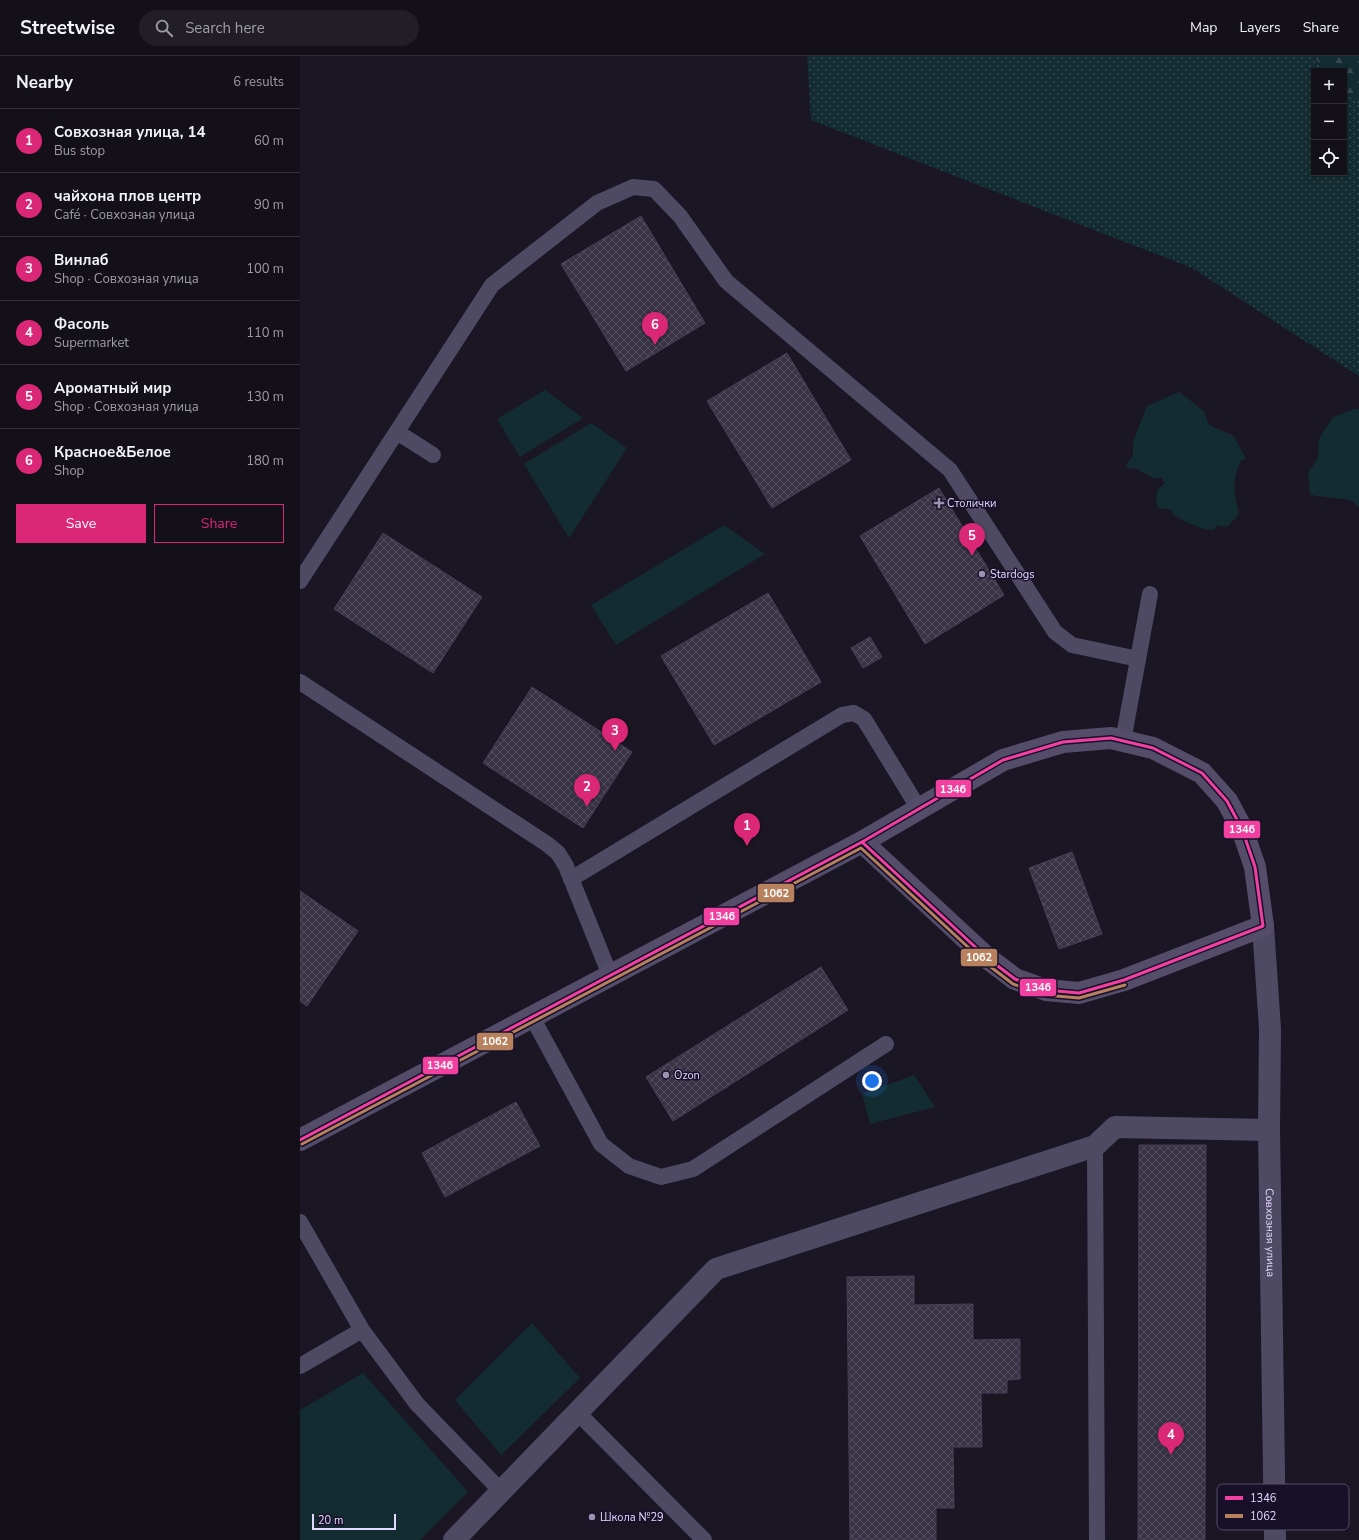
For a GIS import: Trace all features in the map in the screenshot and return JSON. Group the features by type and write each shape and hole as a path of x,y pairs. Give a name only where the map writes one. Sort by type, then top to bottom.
{"street":[{"name":"Совхозная улица","path":"300,1140 862,842 1003,760 1062,742 1111,738 1153,748 1202,773 1227,800 1242,829 1255,867 1263,926 1270,1029 1274,1484"},
{"path":"862,842 986,957 1015,979 1046,990 1079,993 1124,980 1263,926"},
{"path":"454,1540 716,1269 1095,1146 1115,1127 1270,1130"},
{"name":"Совхозная улица","path":"1275,1530 1275,1540"}],"lane":[{"path":"300,581 492,285 597,203 633,187 654,189 680,216 726,281 950,470 1055,632 1072,645 1138,659"},
{"path":"397,432 433,455"},
{"path":"1123,741 1150,594"},
{"path":"300,682 547,844 558,853 571,879 610,976"},
{"path":"571,879 842,715 854,712 864,719 919,809"},
{"path":"532,1017 601,1144 629,1166 661,1177 693,1169 886,1044"},
{"path":"1095,1146 1097,1540"},
{"path":"300,1222 362,1330 417,1404 501,1491"},
{"path":"300,1366 362,1330"},
{"path":"578,1412 704,1540"}],"green space":[{"path":"807,56 1313,56 1324,68 1311,68 1311,176 1347,176 1347,92 1359,105 1359,376 1192,268 811,120"},
{"path":"1313,56 1359,56 1359,105 1347,92 1347,68 1324,68"},
{"path":"545,390 583,418 520,457 497,419"},
{"path":"1179,392 1204,411 1209,425 1234,436 1246,459 1241,461 1238,468 1234,487 1239,514 1227,527 1216,525 1214,530 1208,530 1193,525 1173,515 1171,510 1158,508 1156,501 1157,490 1165,483 1161,478 1153,478 1135,468 1128,469 1126,464 1133,456 1133,442 1147,406"},
{"path":"1354,409 1359,409 1359,507 1350,500 1310,495 1308,473 1318,458 1319,439 1333,417"},
{"path":"591,423 627,448 569,538 524,464"},
{"path":"724,525 765,554 616,645 591,605"},
{"path":"914,1075 935,1107 870,1124 862,1094"},
{"path":"532,1323 580,1378 501,1455 455,1400"},
{"path":"363,1373 468,1492 420,1540 300,1540 300,1410"}],"building":[{"path":"641,216 705,323 626,371 561,264"},
{"path":"787,353 851,460 772,508 707,401"},
{"path":"939,488 1004,595 925,644 860,536"},
{"path":"383,533 482,597 433,673 334,609"},
{"path":"768,593 821,682 714,745 661,656"},
{"path":"870,637 882,657 863,668 851,648"},
{"path":"532,687 632,752 583,828 483,763"},
{"path":"1072,852 1102,934 1059,949 1029,868"},
{"path":"300,891 358,931 307,1006 300,1001"},
{"path":"821,967 848,1010 673,1121 646,1077"},
{"path":"516,1102 540,1146 445,1197 422,1153"},
{"path":"1139,1145 1206,1145 1205,1540 1138,1540"},
{"path":"914,1276 914,1305 973,1304 973,1340 1020,1339 1020,1379 1007,1380 1007,1393 981,1393 982,1447 953,1447 954,1508 936,1508 936,1540 850,1540 847,1277"}],"transit line":[{"name":"1346","path":"1111,738 1153,748 1202,773 1227,801 1242,829 1255,867 1263,926 1124,980 1079,993 1046,990 1015,979 986,957 862,842 1003,760 1063,742 1111,738"},
{"name":"1346","path":"300,1140 862,842"},
{"name":"1062","path":"302,1144 861,848 983,961 1013,984 1045,995 1079,998 1125,985"}],"place":[{"name":"Красное&Белое","path":"655,345"},
{"name":"Столички","path":"939,503"},
{"name":"Ароматный мир","path":"972,556"},
{"name":"Stardogs","path":"982,574"},
{"name":"Винлаб","path":"615,751"},
{"name":"чайхона плов центр","path":"587,807"},
{"name":"Совхозная улица, 14","path":"747,846"},
{"name":"Ozon","path":"666,1075"},
{"name":"Фасоль","path":"1171,1455"},
{"name":"Школа №29","path":"592,1517"}]}
